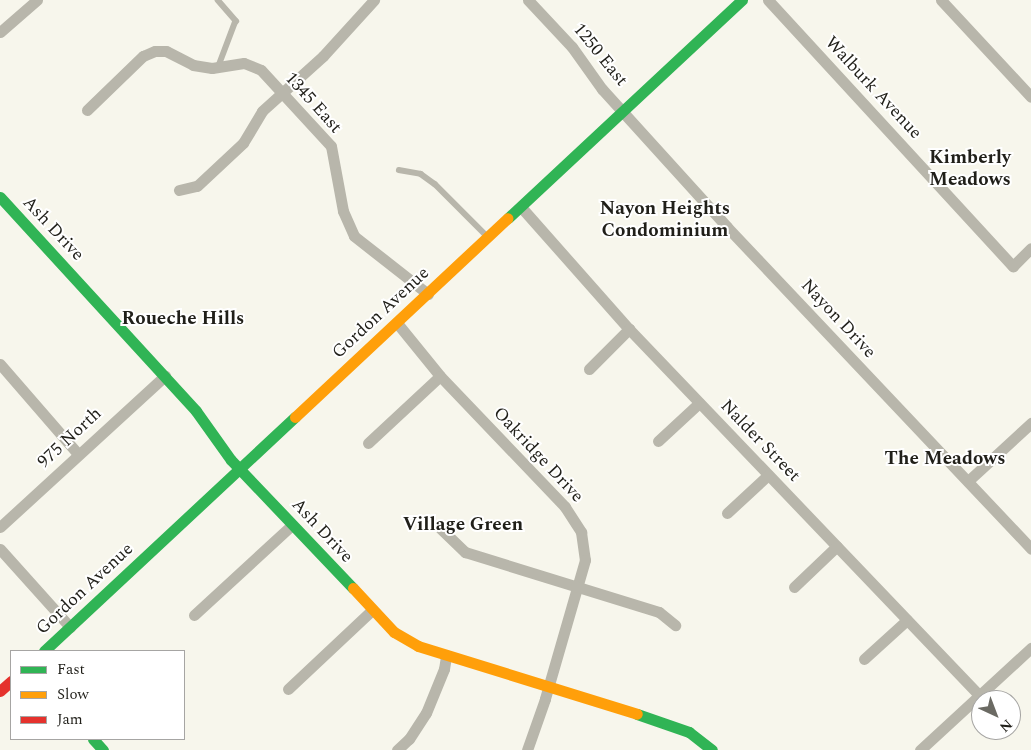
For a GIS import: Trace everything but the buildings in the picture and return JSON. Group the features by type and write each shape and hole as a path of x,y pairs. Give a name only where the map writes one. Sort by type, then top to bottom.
{"main road":[{"name":"Gordon Avenue","path":"45,650 742,0"},
{"name":"Ash Drive","path":"0,198 165,376 240,469 394,632 418,646 446,656 668,723 689,732 712,750"},
{"path":"0,691 10,682"},
{"path":"94,740 103,750"}],"street":[{"path":"0,32 37,0"},
{"path":"179,190 197,186 243,143 262,111 323,56 374,0"},
{"name":"1250 East","path":"528,0 572,47 594,79 623,111"},
{"name":"Walburk Avenue","path":"768,0 1012,266 1031,248"},
{"path":"941,0 1031,97"},
{"name":"1345 East","path":"87,110 143,56 154,51 166,51 193,65 219,66 244,63 261,70 330,146 343,211 354,236 428,294"},
{"name":"Nayon Drive","path":"623,111 727,227 1031,548"},
{"name":"Nalder Street","path":"521,207 629,329 973,690"},
{"name":"Oakridge Drive","path":"397,323 440,376 570,515 581,532 585,560 548,687 527,750"},
{"path":"589,369 629,329"},
{"path":"0,364 78,454"},
{"name":"975 North","path":"0,527 165,376"},
{"path":"368,443 440,376"},
{"path":"658,441 699,403"},
{"path":"968,481 1031,423"},
{"path":"726,513 768,475"},
{"path":"194,615 292,525"},
{"path":"440,528 465,552 660,612 675,625"},
{"path":"794,587 837,546"},
{"path":"0,549 70,627"},
{"path":"288,689 372,610"},
{"path":"864,660 906,620"},
{"path":"986,690 1031,648"},
{"path":"397,750 426,713 444,669 446,656"},
{"path":"920,750 971,703"}],"lane":[{"path":"218,0 236,21 219,66"},
{"path":"399,170 421,174 435,184 488,237"}],"traffic: fast":[{"path":"508,218 742,0"},
{"path":"0,197 196,411 231,460 353,588"},
{"path":"45,650 295,417"},
{"path":"637,714 689,732 712,750"},
{"path":"94,740 103,750"}],"traffic: slow":[{"path":"295,417 508,218"},
{"path":"353,588 394,632 418,646 637,714"}],"traffic: jam":[{"path":"0,691 10,682"}],"district":[{"name":"Kimberly Meadows","path":"970,169"},
{"name":"Nayon Heights Condominium","path":"665,220"},
{"name":"Roueche Hills","path":"183,319"},
{"name":"The Meadows","path":"945,459"},
{"name":"Village Green","path":"463,525"}]}
